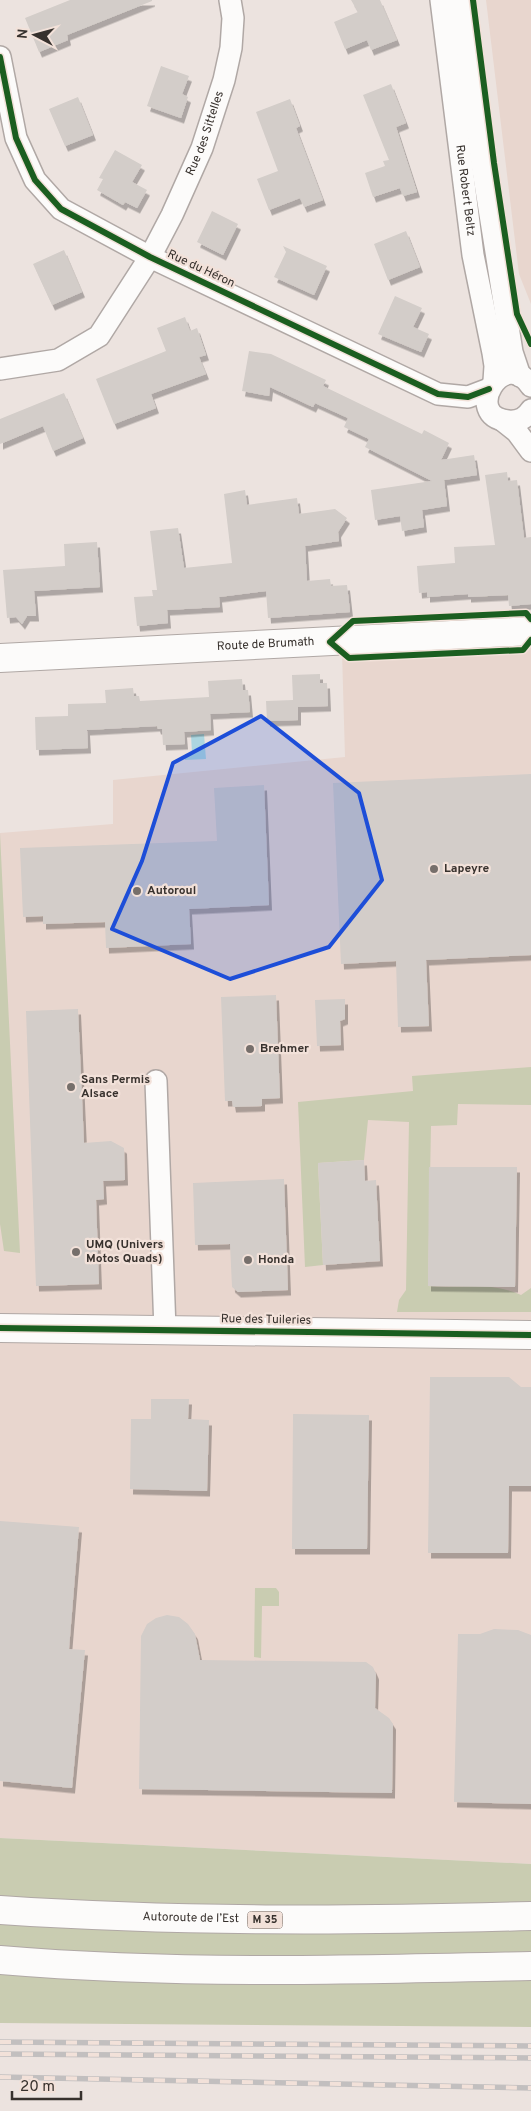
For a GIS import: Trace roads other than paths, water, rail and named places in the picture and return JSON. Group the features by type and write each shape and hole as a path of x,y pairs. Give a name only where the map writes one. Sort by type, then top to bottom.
{"main road":[{"name":"Route de Brumath","path":"0,658 531,631"},
{"name":"Rue des Tuileries","path":"0,1328 531,1335"},
{"name":"Autoroute de l’Est","path":"0,1910 210,1920 368,1921 531,1916"},
{"path":"0,1960 48,1964 196,1970 366,1970 531,1966"}],"street":[{"name":"Rue des Sittelles","path":"0,369 58,360 99,336 150,257 172,215 202,148 224,80 231,48 233,18 230,0"},
{"name":"Rue Robert Beltz","path":"441,0 474,254 495,366 487,398 489,407 498,417"},
{"name":"Rue Robert Beltz","path":"461,0 482,164 512,352 526,381"},
{"name":"Rue du Héron","path":"0,57 16,138 35,180 61,209 150,257 438,394 454,408 465,412 498,417"},
{"name":"Rue Robert Beltz","path":"491,385 502,376 511,374 526,381"},
{"name":"Rue du Héron","path":"438,394 468,397 491,385"},
{"path":"498,417 511,422 520,420 531,410"},
{"path":"498,417 517,432 531,452"},
{"path":"156,1081 165,1330"}],"water":[{"path":"204,734 206,759 185,760 185,754 192,753 191,735"}],"railway":[{"path":"0,2042 531,2046"},
{"path":"0,2054 531,2058"},
{"path":"0,2077 531,2088"}],"place":[{"name":"Lapeyre","path":"434,869"},
{"name":"Autoroul","path":"137,891"},
{"name":"Brehmer","path":"250,1049"},
{"name":"Sans Permis Alsace","path":"71,1087"},
{"name":"UMQ (Univers Motos Quads)","path":"76,1252"},
{"name":"Honda","path":"248,1260"}]}
